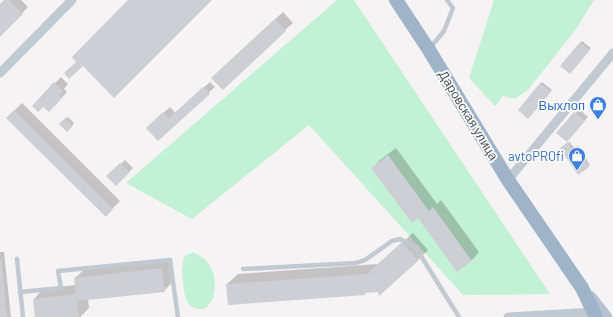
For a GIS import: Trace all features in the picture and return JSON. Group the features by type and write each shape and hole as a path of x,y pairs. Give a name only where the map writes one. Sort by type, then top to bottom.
{"highway":[{"name":"Даровская улица","path":"396,0 429,50 508,180 582,288 598,315"}],"street":[{"path":"0,73 72,0"},
{"path":"508,180 613,53"},
{"path":"508,317 598,315"}],"lane":[{"path":"429,50 444,30 452,8 447,0"},
{"path":"243,268 356,263 365,260 392,241 400,239 416,248 459,317"},
{"path":"17,259 23,317"},
{"path":"20,292 60,288 58,271 170,260 178,317"}],"green space":[{"path":"337,0 354,0 550,294 463,295 309,125 192,219 126,183"},
{"path":"494,0 594,0 576,29 528,90 515,99 503,96 495,106 469,78"},
{"path":"193,252 207,261 213,271 214,276 215,287 213,298 204,309 198,309 190,305 184,292 182,271 183,262 185,256"}],"building":[{"path":"4,0 9,0 23,14 0,37 0,4"},
{"path":"128,0 212,0 114,98 83,66 69,79 64,73 76,62 72,57"},
{"path":"275,19 286,31 223,90 211,78"},
{"path":"580,42 590,50 570,74 560,66"},
{"path":"54,82 63,91 59,95 62,98 49,112 43,107 38,112 32,106"},
{"path":"540,83 551,92 528,119 518,110"},
{"path":"203,87 210,94 158,141 146,128 163,112 169,118"},
{"path":"14,110 113,209 106,217 6,118"},
{"path":"574,112 585,121 567,142 556,133"},
{"path":"65,118 73,126 67,132 59,124"},
{"path":"568,142 572,149 576,147 589,167 578,175 560,148"},
{"path":"388,155 429,211 433,207 472,261 457,272 418,218 412,223 371,168"},
{"path":"120,163 130,172 116,186 106,176"},
{"path":"402,242 418,261 379,296 378,292 365,293 365,295 228,305 226,284 367,274"},
{"path":"1,259 7,317 0,317"},
{"path":"162,268 165,292 77,301 79,317 35,317 33,299 76,294 74,278"}],"place":[{"name":"Выхлоп","path":"598,120"},
{"name":"avtoPROfi","path":"577,171"}]}
